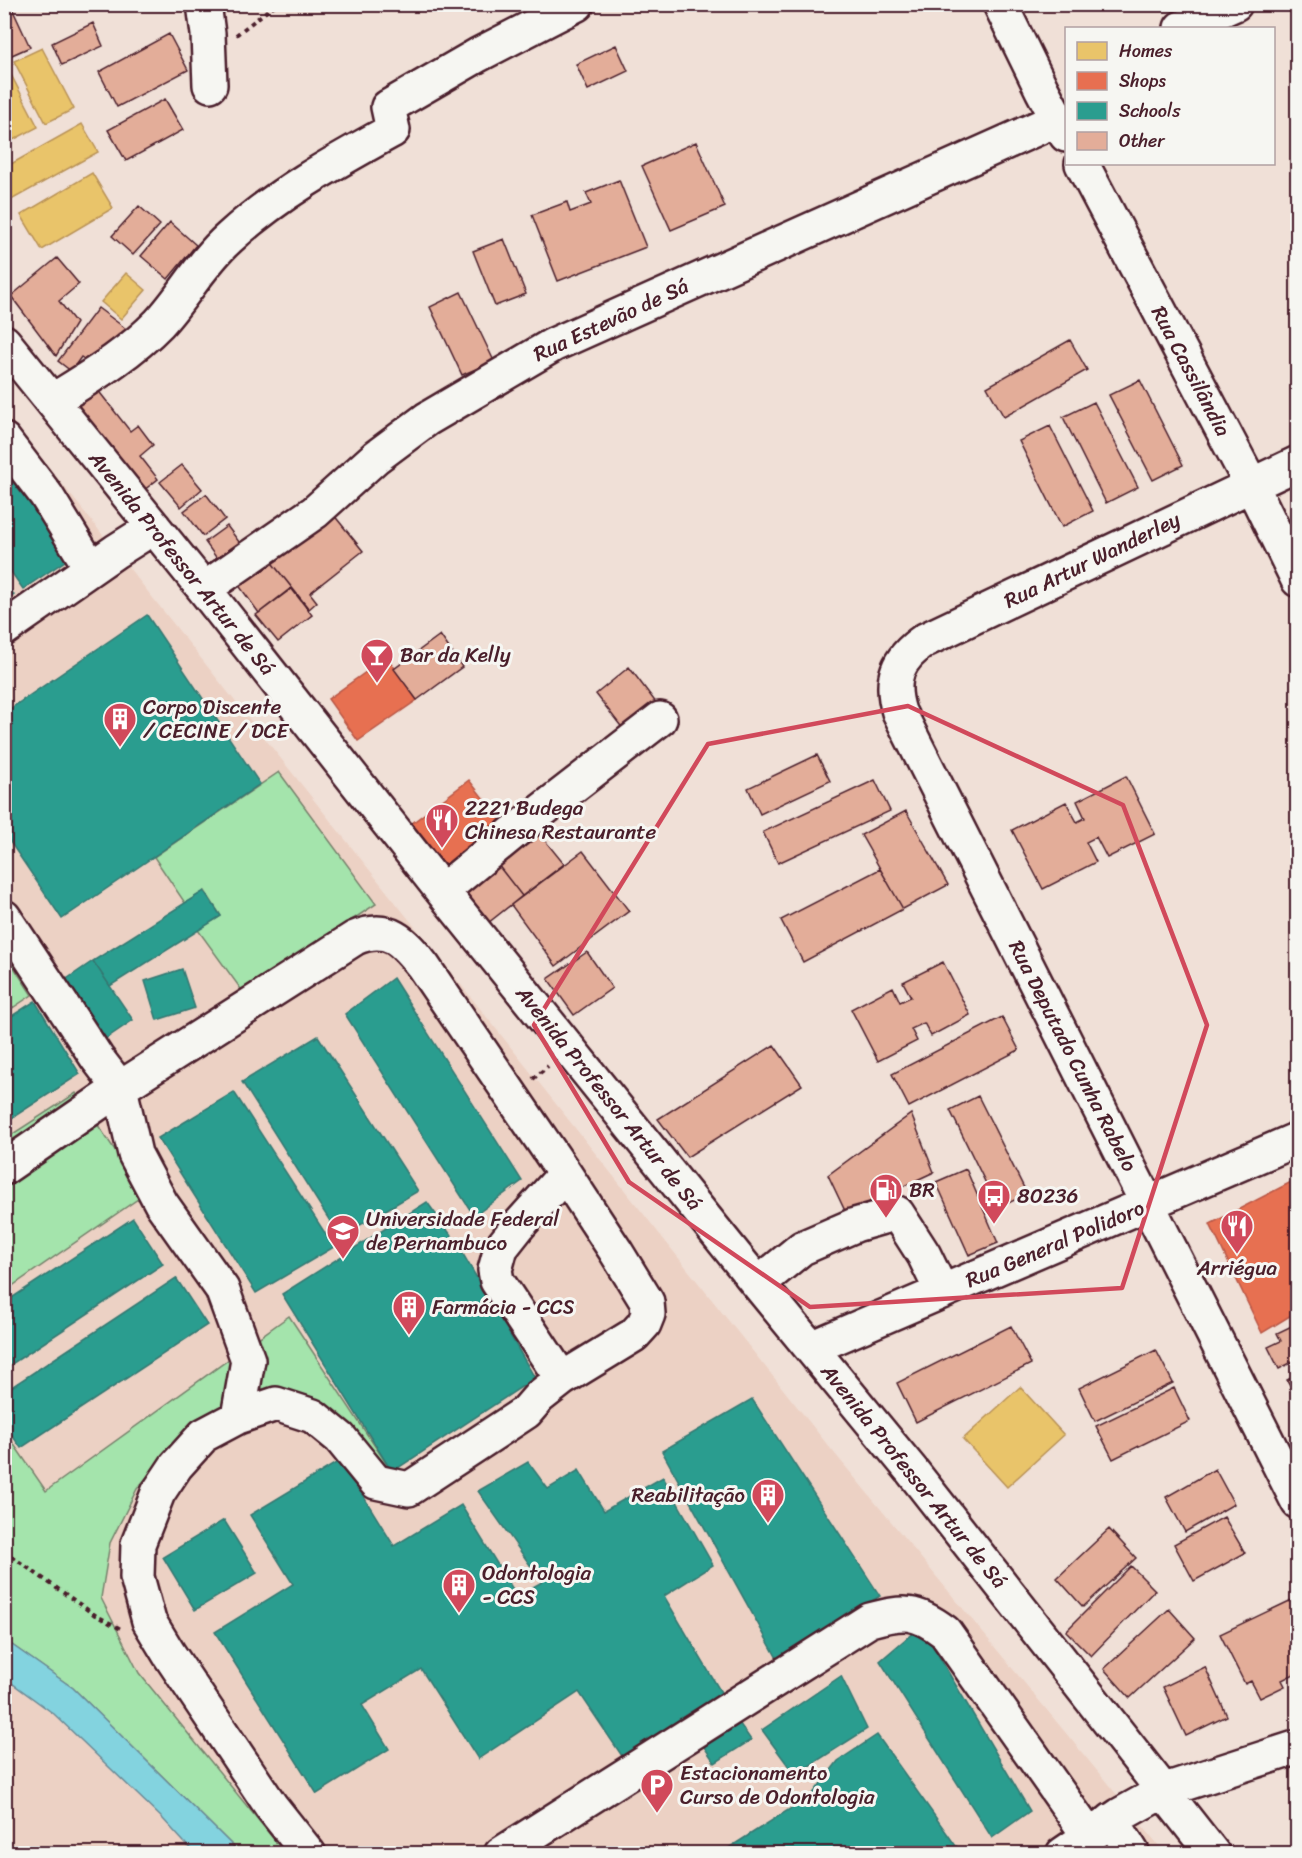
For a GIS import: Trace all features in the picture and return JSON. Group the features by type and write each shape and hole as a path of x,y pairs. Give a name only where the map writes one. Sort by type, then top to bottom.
{"street":[{"path":"204,4 210,70"},
{"path":"52,401 109,366 136,344 160,322 226,240 271,202 330,165 393,130 388,107 577,4"},
{"path":"1000,4 1054,84 1062,127"},
{"path":"1183,27 1235,4"},
{"name":"Rua Estevão de Sá","path":"204,589 315,512 376,457 427,419 553,345 1062,127"},
{"name":"Rua Cassilândia","path":"1083,165 1251,484 1298,580"},
{"name":"Avenida Professor Artur de Sá","path":"4,342 758,1284 920,1481 1214,1854"},
{"path":"4,440 46,495 91,568"},
{"name":"Rua Artur Wanderley","path":"897,672 908,654 925,640 1298,463"},
{"path":"4,628 154,527"},
{"name":"Rua Deputado Cunha Rabelo","path":"897,672 895,698 899,712 1298,1502"},
{"path":"442,891 660,719"},
{"path":"4,917 97,1058 120,1088 135,1154 161,1203 222,1290 248,1360 238,1418"},
{"path":"4,1168 120,1088 355,938 379,933 388,934 405,942 423,966 566,1174 647,1302 648,1314 644,1324 634,1335 562,1378 539,1397 526,1412 409,1489 376,1482 340,1438 313,1416 276,1404 238,1418 204,1435 176,1466 158,1493 138,1544 137,1577 149,1621 272,1806 309,1854"},
{"name":"Rua General Polidoro","path":"811,1348 1298,1139"},
{"path":"562,1378 496,1281 495,1270 501,1248 566,1174"},
{"path":"758,1284 802,1248 855,1225 897,1213 924,1256 942,1292"},
{"path":"501,1854 870,1620 890,1615 910,1614 928,1619 945,1632 1088,1837 1133,1854"},
{"path":"1088,1837 1165,1790 1298,1747"}],"path":[{"path":"210,70 276,4"},
{"path":"512,1094 569,1048"},
{"path":"4,1551 95,1615 126,1632"}],"highlighted area":[{"path":"908,706 1123,805 1207,1025 1122,1288 810,1307 629,1182 534,1025 708,744"}],"shaded area":[{"name":"Universidade Federal de Pernambuco","path":"4,411 826,1443 1165,1853 5,1853"}],"green space":[{"path":"279,772 376,904 243,992 198,930 221,916 205,891 185,903 154,857"},
{"path":"4,952 32,995 5,1013 4,1013"},
{"path":"76,1093 145,1194 5,1291 5,1139"},
{"path":"289,1316 392,1472 385,1474 302,1401 176,1442 137,1489 110,1543 101,1598 139,1673 285,1853 240,1853 73,1688 5,1640 4,1430 46,1491"}],"water":[{"path":"5,1640 73,1688 240,1853 194,1853 163,1819 54,1714 5,1678"}],"building: Homes":[{"path":"42,48 74,109 46,123 14,61"},
{"path":"6,65 38,127 11,141 4,129 4,66"},
{"path":"82,124 98,152 4,204 4,168"},
{"path":"92,173 113,208 42,250 21,215"},
{"path":"126,273 146,290 121,319 101,302"},
{"path":"1020,1387 1064,1435 1007,1487 963,1439"}],"building: Shops":[{"name":"Bar da Kelly","path":"387,657 417,700 358,741 328,699"},
{"path":"469,780 509,831 451,876 411,824"},
{"path":"1295,1180 1298,1184 1298,1311 1262,1333 1210,1224"}],"building: Schools":[{"path":"4,453 77,553 23,589 4,562"},
{"path":"4,582 14,595 4,602"},
{"name":"Corpo Discente / CECINE / DCE","path":"147,615 260,784 62,919 4,833 4,713"},
{"path":"204,891 221,916 110,986 93,961"},
{"path":"93,961 133,1020 98,1044 58,985"},
{"path":"182,969 195,1008 157,1020 145,981"},
{"path":"393,978 522,1181 474,1216 345,1014"},
{"path":"35,1001 80,1074 4,1123 4,1021"},
{"path":"318,1036 418,1191 340,1237 242,1082"},
{"path":"234,1092 334,1247 256,1293 158,1138"},
{"name":"Farmácia - CCS","path":"427,1202 456,1242 535,1378 392,1472 282,1294"},
{"path":"133,1218 163,1264 4,1369 4,1303"},
{"path":"176,1278 207,1325 21,1448 4,1424 4,1392"},
{"name":"Reabilitação","path":"752,1399 880,1596 778,1660 662,1451"},
{"name":"Odontologia - CCS","path":"341,1460 394,1546 461,1505 517,1596 542,1582 478,1491 528,1462 548,1489 579,1470 604,1511 663,1477 713,1565 664,1596 722,1694 622,1756 579,1692 478,1759 421,1669 362,1705 389,1749 317,1794 215,1632 293,1584 250,1515"},
{"path":"224,1520 257,1573 195,1610 163,1557"},
{"path":"921,1626 1030,1811 992,1838 880,1661"},
{"path":"841,1676 867,1729 795,1775 762,1730"},
{"path":"735,1717 751,1740 715,1763 700,1741"},
{"path":"877,1735 961,1853 719,1854 812,1795 838,1761"}],"building: Other":[{"path":"4,4 10,4 30,47 5,58"},
{"path":"93,23 103,46 62,65 52,43"},
{"path":"169,34 188,70 117,107 99,72"},
{"path":"616,45 628,71 588,90 576,64"},
{"path":"165,99 183,130 126,161 108,130"},
{"path":"696,142 725,207 671,230 642,166"},
{"path":"619,180 646,247 558,281 532,215 567,202 570,212 591,204 586,193"},
{"path":"139,206 160,225 133,255 112,236"},
{"path":"170,222 196,245 168,279 141,256"},
{"path":"504,239 526,294 495,306 473,251"},
{"path":"57,258 79,284 59,301 76,323 56,356 11,296"},
{"path":"461,292 494,361 462,375 430,307"},
{"path":"98,308 129,331 93,365 81,357 71,371 58,361"},
{"path":"1070,340 1087,370 1004,417 987,387"},
{"path":"1140,380 1183,465 1153,480 1109,395"},
{"path":"97,389 130,431 138,425 153,445 140,456 158,479 139,494 72,409"},
{"path":"1094,402 1138,487 1106,503 1063,417"},
{"path":"1050,426 1093,511 1062,527 1019,441"},
{"path":"182,465 202,489 181,507 160,482"},
{"path":"206,494 225,519 203,536 184,511"},
{"path":"333,514 363,551 310,593 317,602 309,609 269,559"},
{"path":"227,526 246,551 223,567 205,542"},
{"path":"269,559 292,588 259,613 235,580"},
{"path":"291,588 312,615 278,642 256,615"},
{"path":"440,635 462,667 417,700 394,669"},
{"path":"629,667 660,708 627,734 596,694"},
{"path":"817,755 830,781 760,814 748,788"},
{"path":"1126,776 1155,834 1107,858 1096,837 1086,842 1096,862 1043,889 1012,830 1066,802 1077,822 1085,818 1077,801"},
{"path":"875,780 890,811 778,863 763,832"},
{"path":"906,811 948,885 903,909 861,835"},
{"path":"534,827 564,864 522,896 494,860"},
{"path":"583,851 629,911 556,966 511,905"},
{"path":"494,860 522,896 488,923 459,888"},
{"path":"880,869 903,909 803,962 781,920"},
{"path":"587,952 612,988 574,1015 548,979"},
{"path":"943,962 970,1015 931,1036 924,1023 911,1029 917,1041 878,1061 851,1009 893,987 900,1002 911,997 903,982"},
{"path":"1002,1017 1019,1050 909,1107 892,1074"},
{"path":"774,1045 802,1085 687,1157 658,1119"},
{"path":"978,1096 1027,1194 998,1208 950,1110"},
{"path":"911,1114 934,1172 846,1213 828,1175"},
{"path":"966,1169 998,1243 969,1255 936,1182"},
{"path":"1298,1323 1298,1359 1279,1369 1268,1347 1281,1341 1277,1333"},
{"path":"1011,1326 1031,1364 916,1422 897,1383"},
{"path":"1156,1350 1173,1383 1095,1421 1079,1388"},
{"path":"1298,1374 1298,1399 1287,1380"},
{"path":"1174,1388 1190,1421 1113,1459 1096,1426"},
{"path":"1215,1469 1234,1504 1185,1532 1166,1497"},
{"path":"1224,1517 1245,1553 1194,1581 1174,1544"},
{"path":"1109,1529 1136,1558 1083,1607 1057,1578"},
{"path":"1131,1566 1155,1590 1091,1656 1066,1631"},
{"path":"1298,1597 1298,1672 1282,1680 1285,1686 1260,1698 1251,1681 1245,1684 1220,1634"},
{"path":"1169,1609 1195,1638 1130,1698 1104,1669"},
{"path":"1205,1667 1227,1716 1186,1736 1163,1687"}],"place":[{"name":"Bar da Kelly","path":"377,684"},
{"name":"Corpo Discente / CECINE / DCE","path":"120,748"},
{"name":"2221 Budega Chinesa Restaurante","path":"442,849"},
{"name":"BR","path":"886,1219"},
{"name":"80236","path":"994,1225"},
{"name":"Arriégua","path":"1237,1255"},
{"name":"Universidade Federal de Pernambuco","path":"343,1260"},
{"name":"Farmácia - CCS","path":"409,1336"},
{"name":"Reabilitação","path":"768,1524"},
{"name":"Odontologia - CCS","path":"459,1614"},
{"name":"Estacionamento Curso de Odontologia","path":"657,1814"}]}
